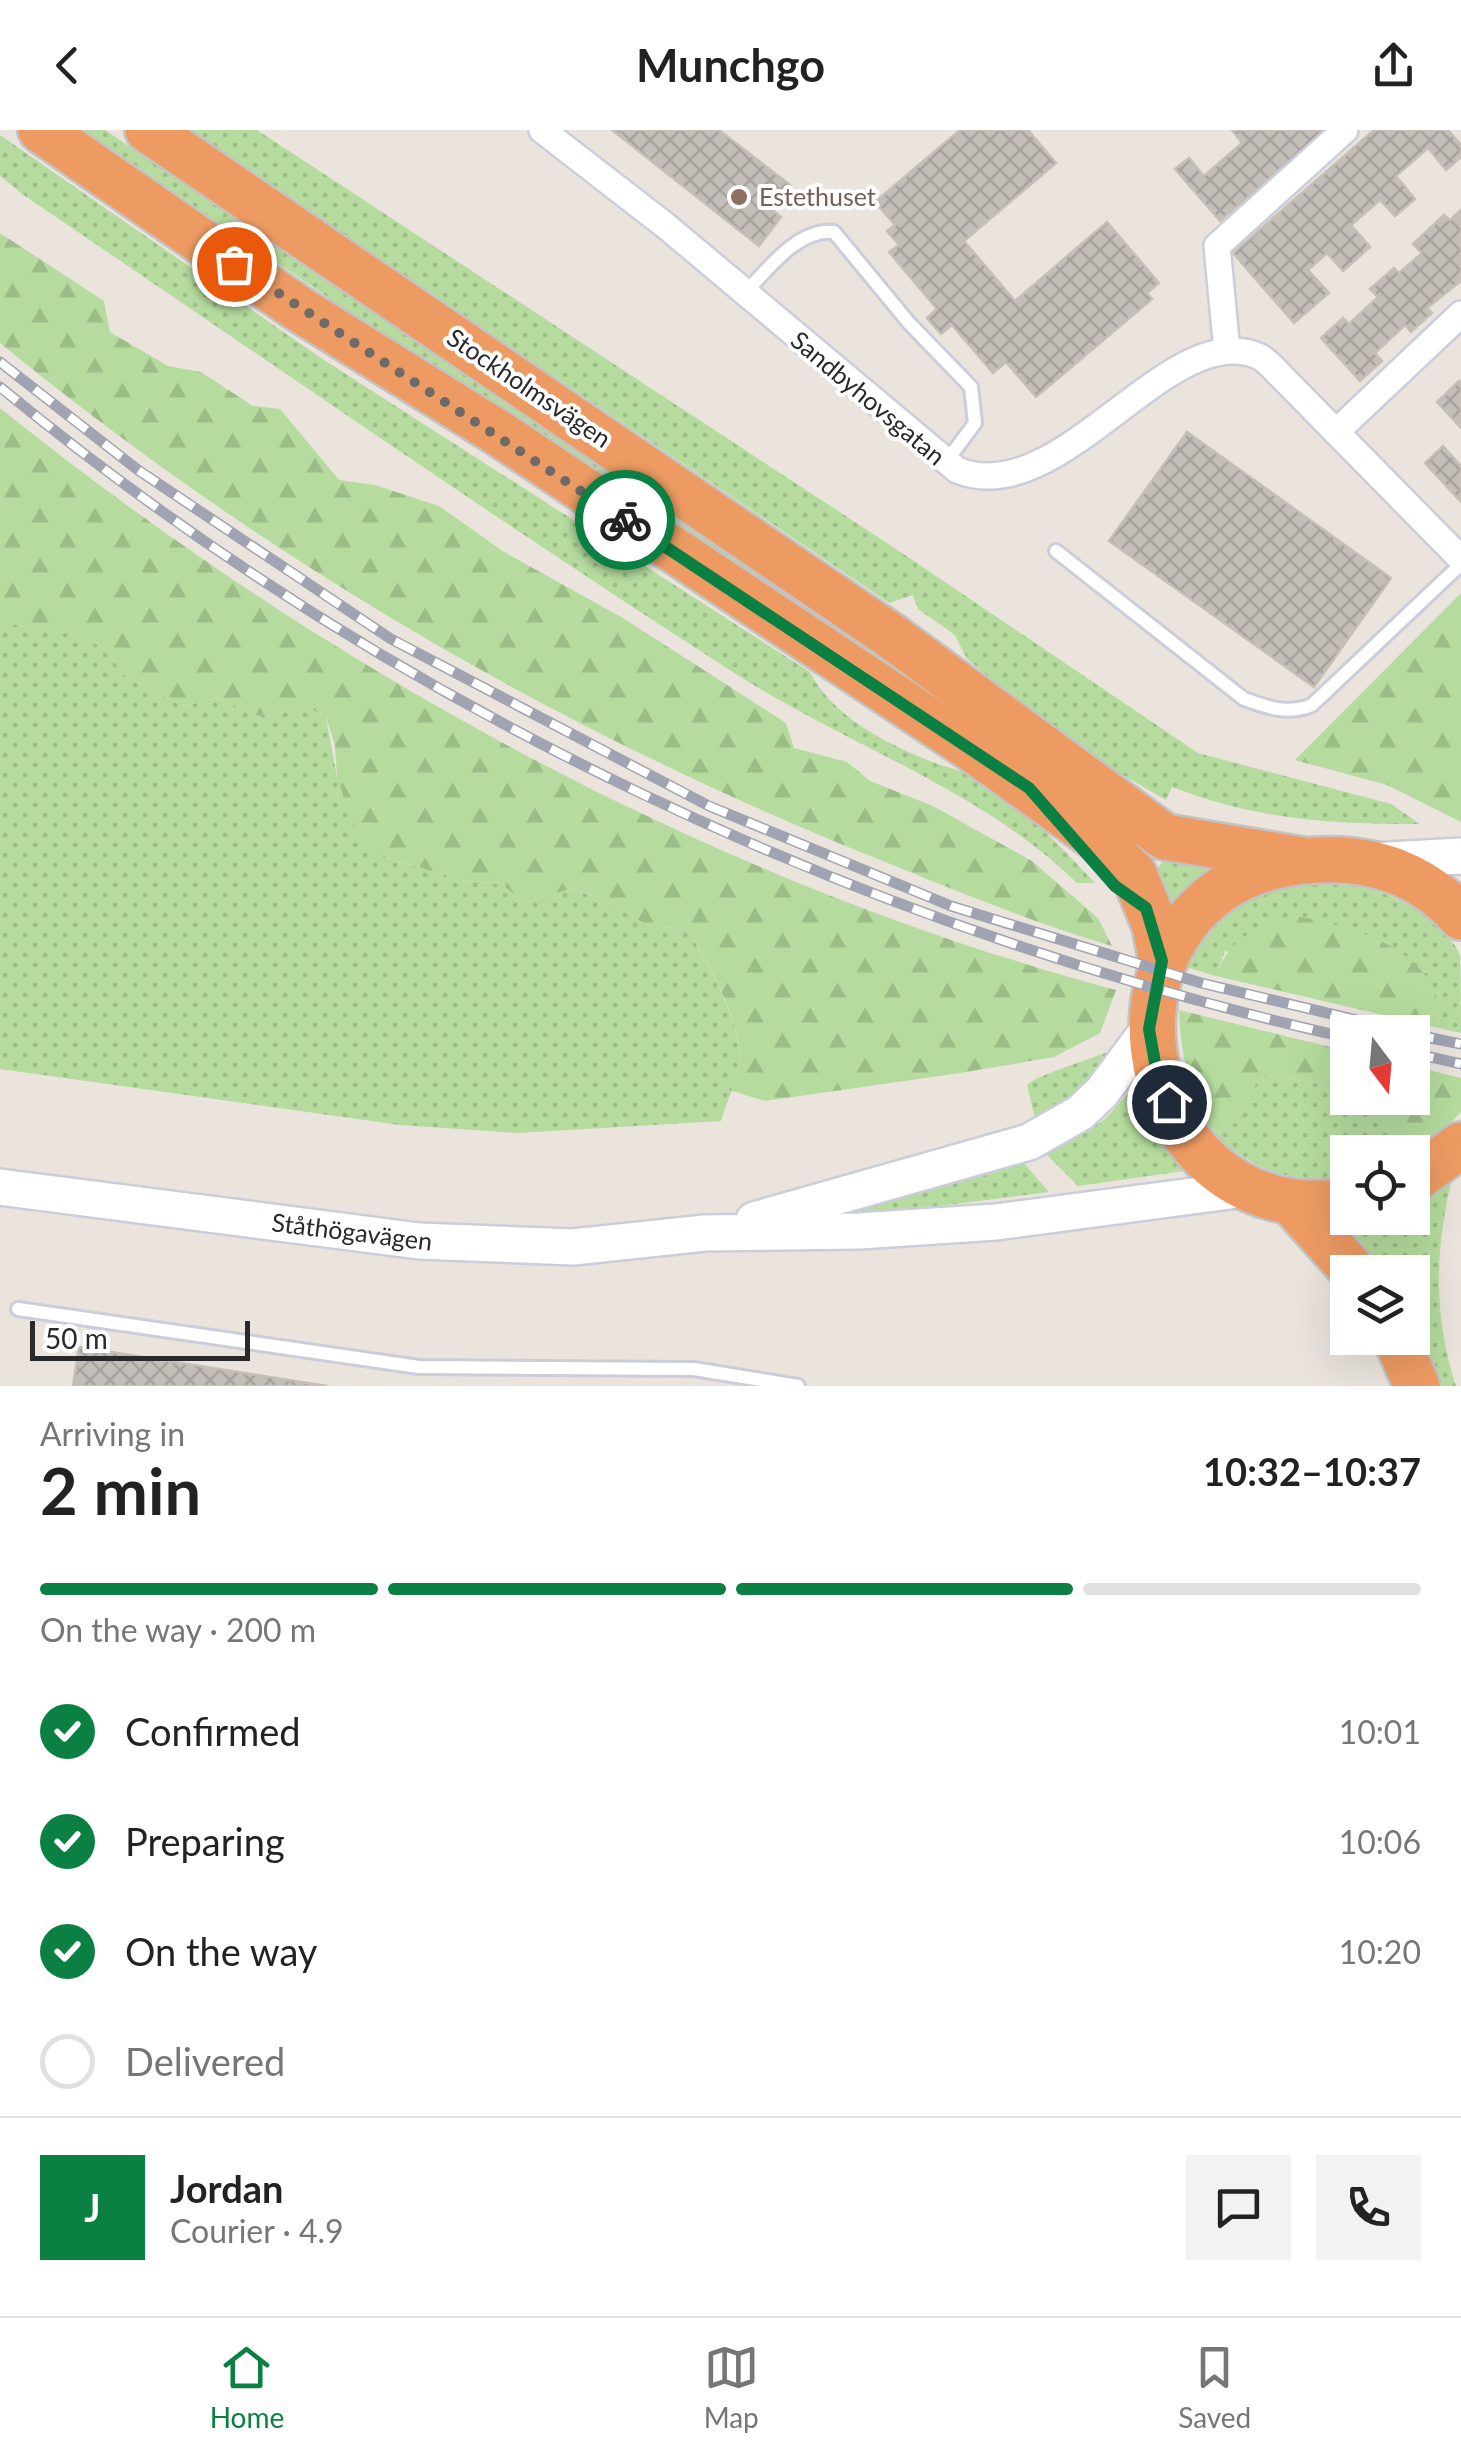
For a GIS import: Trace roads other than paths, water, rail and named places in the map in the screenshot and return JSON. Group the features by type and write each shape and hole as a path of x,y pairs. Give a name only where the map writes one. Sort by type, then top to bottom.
{"highway":[{"name":"Stockholmsvägen","path":"41,130 299,308 1041,771 1239,850 1302,860"},
{"name":"Stockholmsvägen","path":"148,130 890,636 1041,771 1098,839 1134,874 1162,961"},
{"path":"1330,1201 1291,1202 1246,1189 1222,1174 1181,1131 1157,1074 1149,1029 1162,961 1194,909 1225,887 1302,860 1368,862 1412,878 1446,900 1461,917"},
{"path":"1430,1168 1461,1145"},
{"path":"1291,1202 1339,1255"},
{"path":"1403,1355 1416,1386"}],"main road":[{"path":"1368,862 1461,856"},
{"path":"1412,878 1461,876"},
{"name":"Ståthögavägen","path":"705,1233 1028,1142 1091,1102 1120,1072 1149,1029"},
{"name":"Ståthögavägen","path":"0,1188 419,1241 500,1247 574,1247 705,1233 859,1231 996,1222 1246,1189"}],"street":[{"name":"Sandbyhovsgatan","path":"542,130 666,226 944,464 972,477 1006,478 1054,454 1195,360 1227,351"},
{"path":"1345,130 1218,246 1227,351 1261,357 1461,562"},
{"path":"1336,432 1461,314"}],"lane":[{"path":"744,294 800,240 822,231 834,232 908,323 971,386 976,423 944,464"},
{"path":"1056,551 1244,699 1273,710 1297,711 1312,705 1461,562"},
{"path":"18,1309 419,1367 694,1369 798,1386"}],"railway":[{"path":"0,362 138,470 391,639 709,806 951,906 1201,983 1336,1015"},
{"path":"0,387 150,503 306,608 468,705 636,791 808,867 985,934 1165,991 1330,1033"},
{"path":"1430,1038 1461,1044"},
{"path":"1430,1057 1461,1064"}],"place":[{"name":"Estethuset","path":"739,197"}]}
